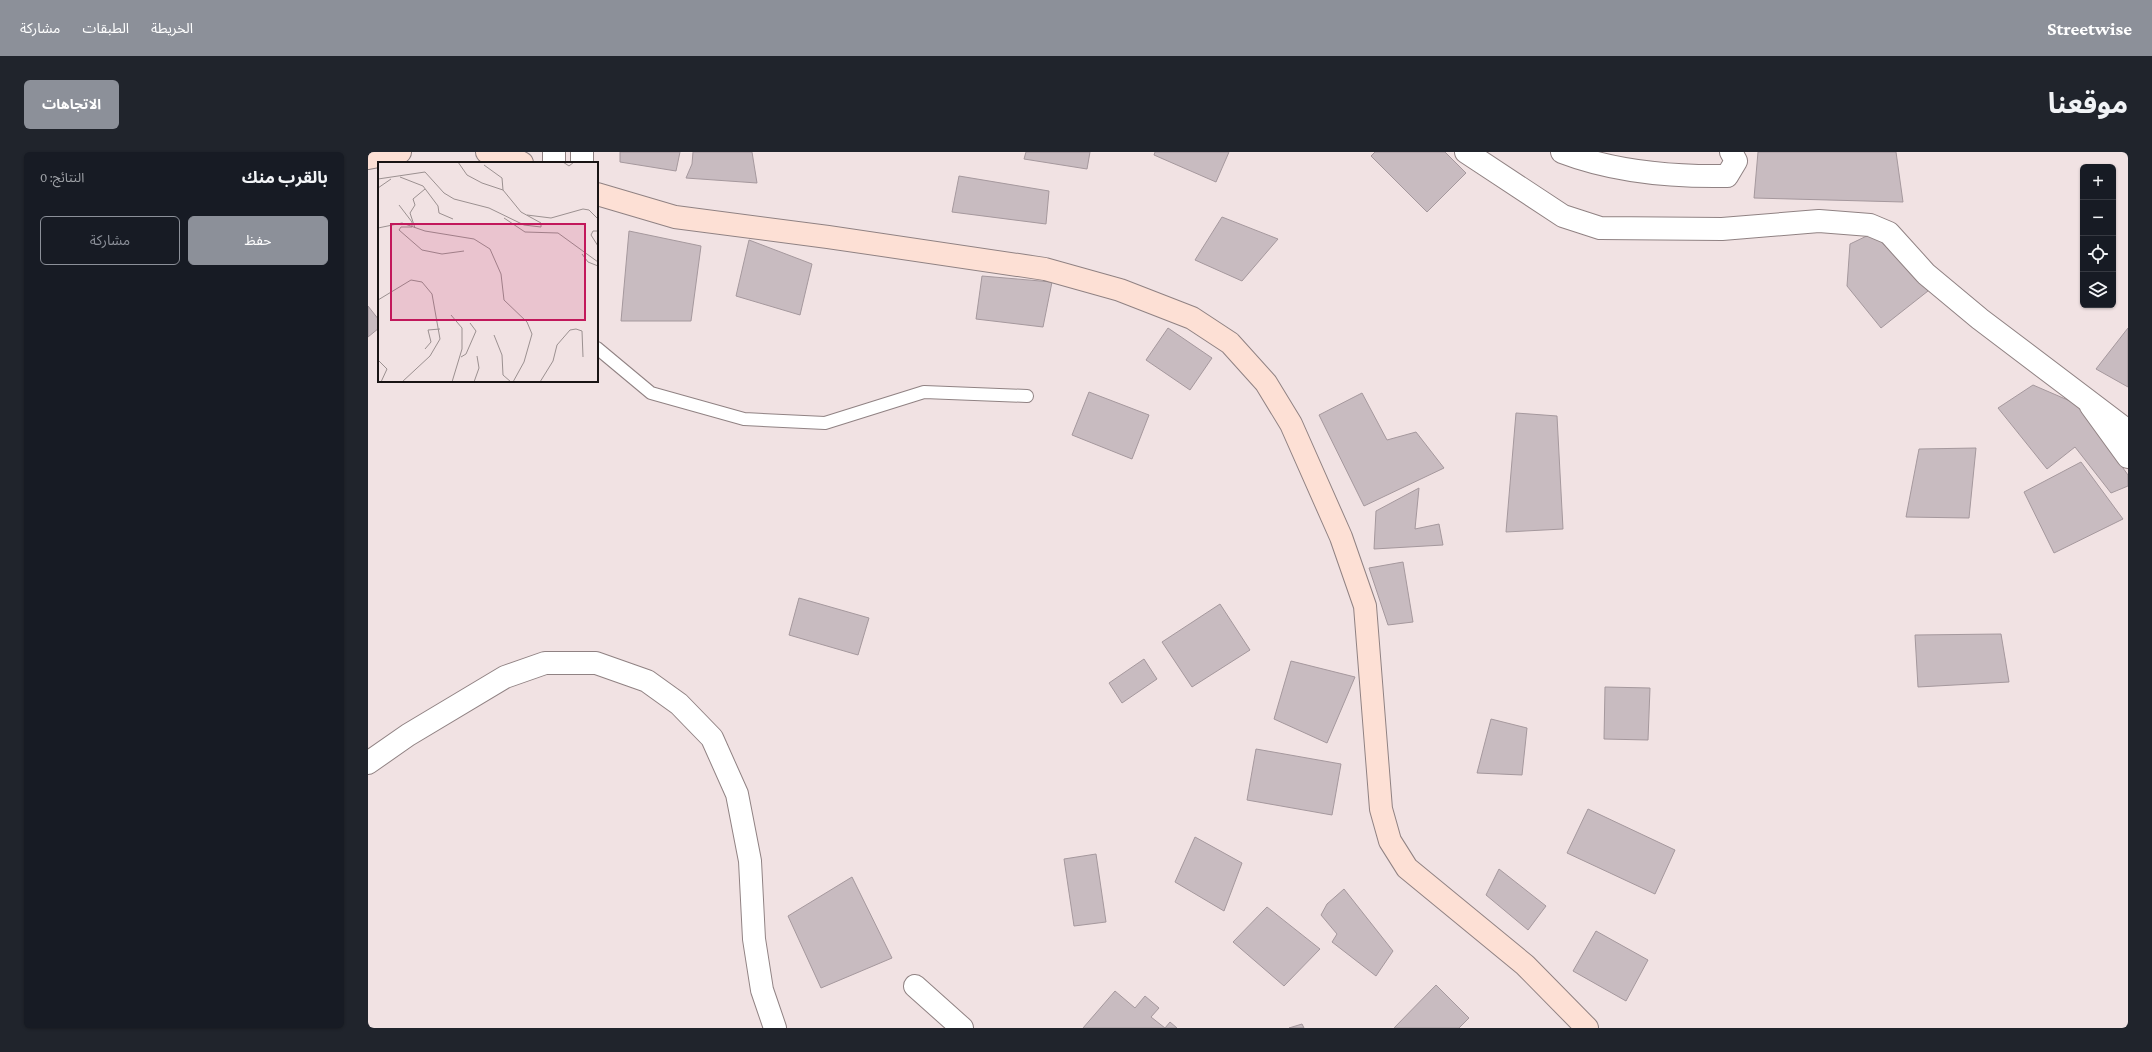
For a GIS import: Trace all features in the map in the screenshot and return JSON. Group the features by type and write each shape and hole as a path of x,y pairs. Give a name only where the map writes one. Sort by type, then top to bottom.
{"main road":[{"path":"368,158 400,152"},
{"path":"488,152 510,157 520,162"},
{"path":"598,194 675,218 828,237 1045,269 1120,290 1192,318 1230,343 1266,383 1291,424 1341,537 1365,606 1381,809 1390,841 1407,868 1525,965 1587,1028"}],"street":[{"path":"1466,152 1564,216 1600,228 1722,229 1819,222 1870,225 1889,233 1926,274 1980,319 2128,431"},
{"path":"1562,152 1610,166 1682,176 1727,176 1736,161 1731,152"},
{"path":"2085,398 2128,457"},
{"path":"368,763 408,735 505,677 545,663 596,662 647,681 679,704 712,738 738,794 750,861 754,939 761,982 775,1028"},
{"path":"915,986 962,1028"}],"lane":[{"path":"598,349 651,393 744,419 825,423 924,392 1027,396"}],"building":[{"path":"620,152 680,152 676,171 620,162"},
{"path":"693,152 752,152 757,183 686,178 692,164"},
{"path":"1026,152 1090,152 1087,169 1024,159"},
{"path":"1155,152 1229,152 1216,182 1154,155"},
{"path":"1375,152 1445,152 1466,173 1427,212 1371,156"},
{"path":"1758,152 1896,152 1903,202 1754,198"},
{"path":"959,176 1049,191 1046,224 952,212"},
{"path":"1222,217 1278,239 1242,281 1195,260"},
{"path":"629,231 701,246 691,321 621,321"},
{"path":"1873,233 1928,291 1881,328 1847,286 1850,244"},
{"path":"749,240 812,264 800,315 736,296"},
{"path":"982,276 1052,282 1043,327 976,319"},
{"path":"368,306 378,319 378,329 368,337"},
{"path":"1168,328 1212,358 1190,390 1146,360"},
{"path":"2128,328 2128,387 2096,369"},
{"path":"2033,385 2077,404 2128,475 2128,486 2111,493 2075,447 2047,469 1998,408"},
{"path":"1089,392 1149,415 1132,459 1072,435"},
{"path":"1362,393 1387,440 1416,432 1444,468 1364,506 1319,415"},
{"path":"1516,413 1557,416 1563,529 1506,532"},
{"path":"1976,448 1969,518 1906,517 1919,449"},
{"path":"2081,462 2123,519 2054,553 2024,492"},
{"path":"1419,488 1415,529 1439,524 1443,545 1374,549 1376,511"},
{"path":"1403,562 1413,622 1388,625 1369,568"},
{"path":"799,598 869,618 858,655 789,635"},
{"path":"1220,604 1250,650 1192,687 1162,642"},
{"path":"2001,634 2009,682 1918,687 1915,635"},
{"path":"1144,659 1157,679 1122,703 1109,683"},
{"path":"1291,661 1355,677 1327,743 1274,719"},
{"path":"1605,687 1650,688 1648,740 1604,739"},
{"path":"1491,719 1527,728 1522,775 1477,773"},
{"path":"1256,749 1341,764 1332,815 1247,800"},
{"path":"1588,809 1675,850 1655,894 1567,853"},
{"path":"1195,837 1242,863 1224,911 1175,882"},
{"path":"1096,854 1106,922 1074,926 1064,859"},
{"path":"1499,869 1546,906 1528,930 1486,895"},
{"path":"852,877 892,958 821,988 788,916"},
{"path":"1344,889 1393,951 1376,976 1332,942 1337,934 1321,915 1327,904"},
{"path":"1267,907 1320,949 1284,986 1233,942"},
{"path":"1596,931 1648,960 1626,1001 1573,971"},
{"path":"1436,985 1469,1018 1459,1028 1394,1028"},
{"path":"1115,991 1135,1008 1145,996 1159,1008 1151,1017 1165,1028 1083,1028"},
{"path":"1170,1022 1177,1028 1165,1028"},
{"path":"1302,1024 1304,1028 1289,1028"}]}
